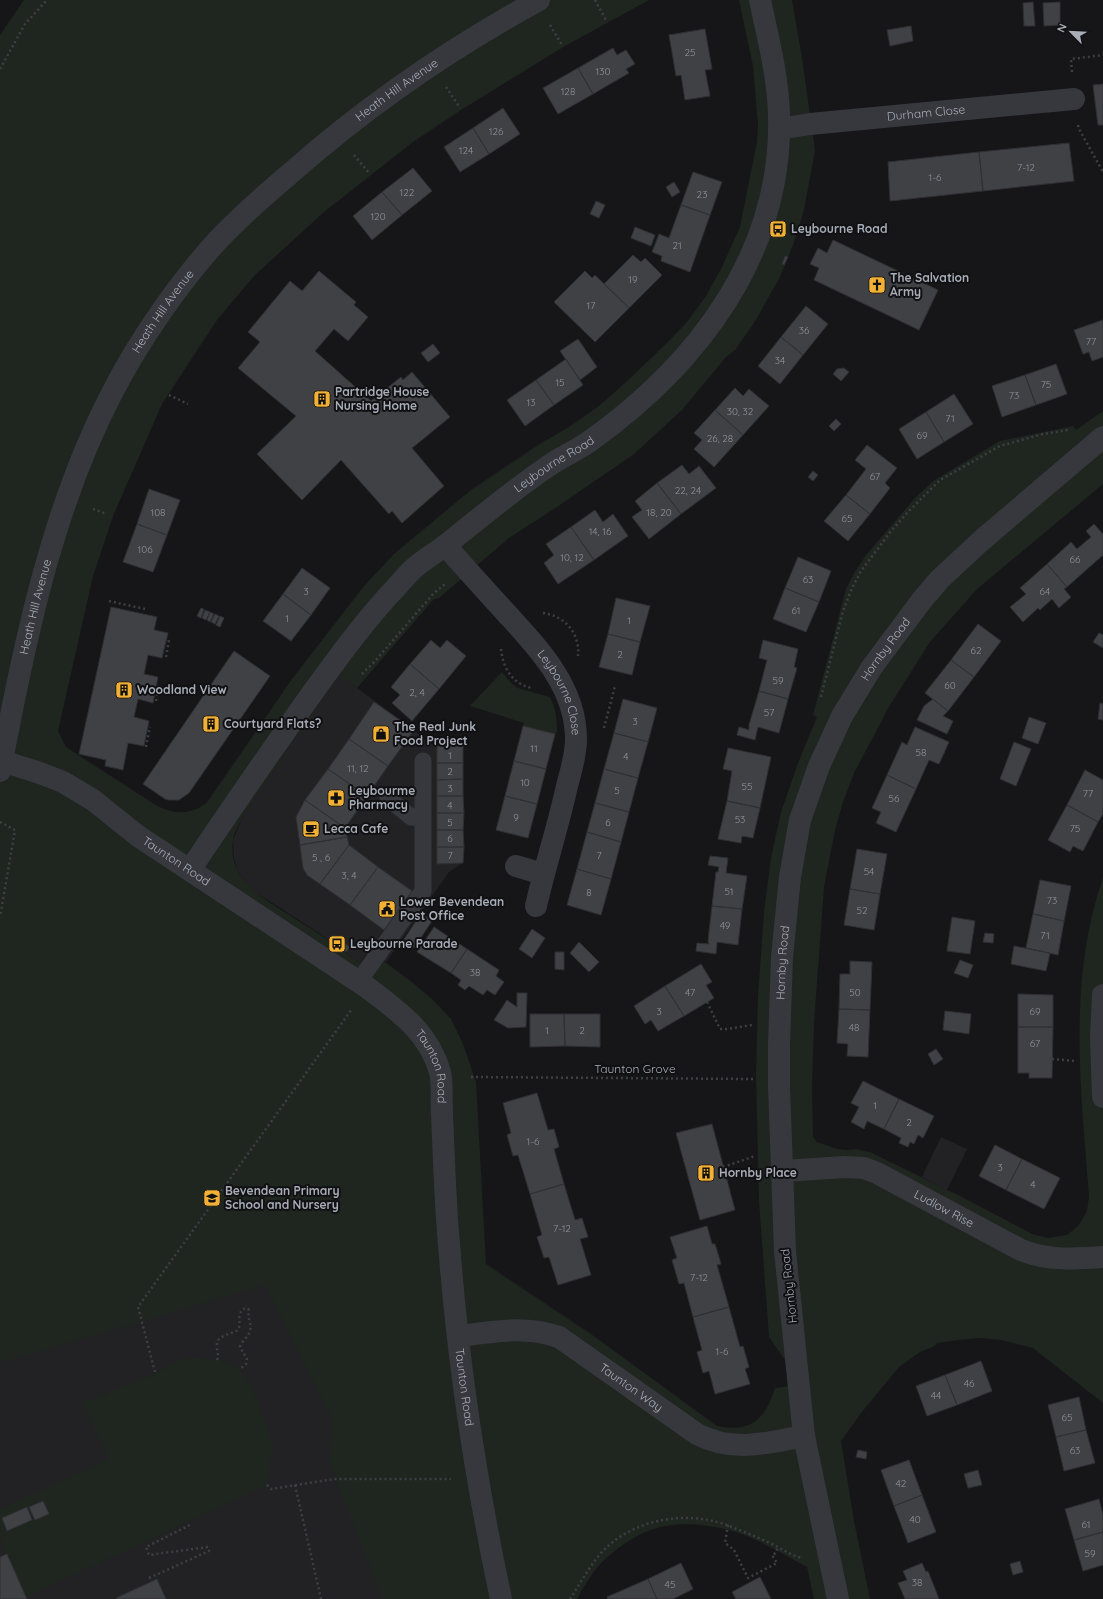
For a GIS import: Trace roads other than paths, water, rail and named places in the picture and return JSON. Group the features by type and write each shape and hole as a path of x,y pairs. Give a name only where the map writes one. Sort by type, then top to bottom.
{"street":[{"name":"Heath Hill Avenue","path":"1,766 15,693 33,617 55,532 69,493 96,426 113,390 133,354 170,300 223,235 268,192 337,134 431,65 539,0"},
{"name":"Leybourne Road","path":"190,870 283,733 359,629 411,571 509,494 546,467 588,443 627,412 678,364 709,327 736,286 746,268 758,239 770,204 776,170 779,111 774,62 760,0"},
{"name":"Durham Close","path":"779,128 1074,99"},
{"name":"Hornby Road","path":"838,1599 804,1436 785,1252 779,1078 782,957 790,877 800,820 818,766 831,737 865,677 926,594 982,540 1103,437"},
{"name":"Leybourne Close","path":"445,545 544,655 560,681 572,709 576,740 574,760 558,827 543,874 536,906"},
{"name":"Taunton Road","path":"1,766 40,773 63,782 93,800 138,836 364,984 403,1016 418,1030 429,1044 440,1073 449,1243 466,1405 491,1551 501,1599"},
{"path":"516,866 543,874"},
{"path":"1103,995 1101,1037 1103,1097"},
{"name":"Ludlow Rise","path":"783,1171 845,1167 864,1168 877,1173 1021,1250 1036,1256 1056,1258 1103,1257"},
{"name":"Taunton Way","path":"458,1336 511,1330 530,1330 559,1337 697,1434 713,1441 729,1445 752,1445 804,1436"}],"lane":[{"path":"364,984 423,892 422,761"},
{"path":"388,798 411,817 423,818"}],"place":[{"name":"Leybourne Road","path":"778,229"},
{"name":"The Salvation Army","path":"877,285"},
{"name":"Partridge House Nursing Home","path":"322,399"},
{"name":"Woodland View","path":"124,690"},
{"name":"Courtyard Flats?","path":"211,724"},
{"name":"The Real Junk Food Project","path":"381,734"},
{"name":"Leybourme Pharmacy","path":"336,798"},
{"name":"Lecca Cafe","path":"311,829"},
{"name":"Lower Bevendean Post Office","path":"387,909"},
{"name":"Leybourne Parade","path":"337,944"},
{"name":"Hornby Place","path":"706,1173"},
{"name":"Bevendean Primary School and Nursery","path":"212,1198"}]}
